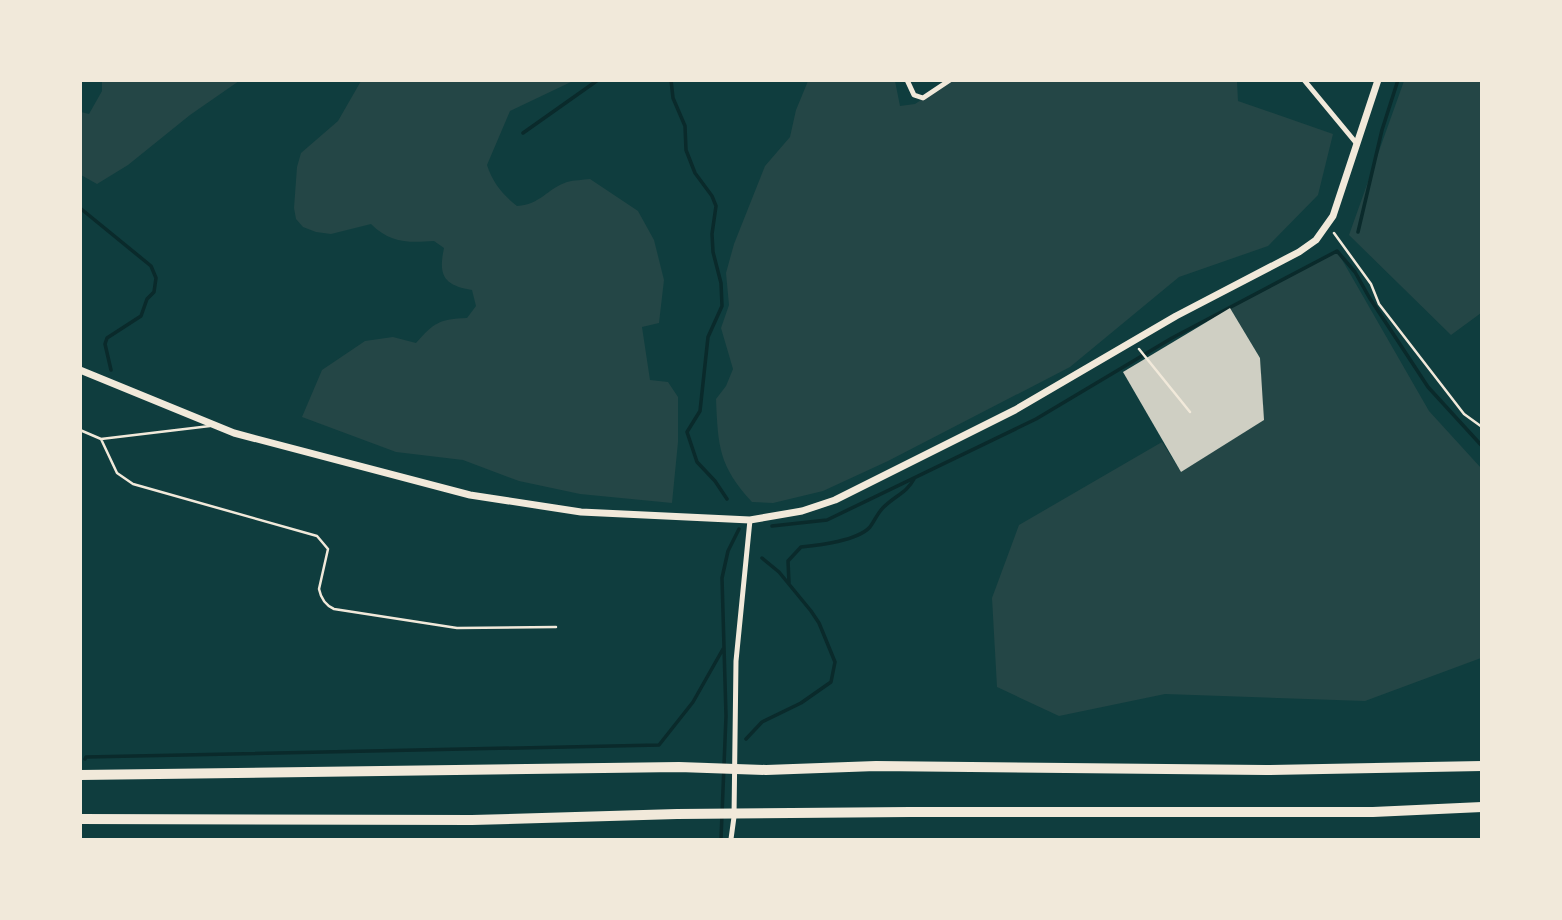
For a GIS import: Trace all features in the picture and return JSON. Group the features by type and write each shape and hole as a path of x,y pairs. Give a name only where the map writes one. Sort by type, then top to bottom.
{"highway":[{"path":"80,775 679,767 766,770 876,766 1266,770 1482,765"},
{"path":"80,819 471,820 677,814 1373,813 1482,807"}],"street":[{"path":"907,80 914,95 923,98 950,80"},
{"path":"1304,80 1357,144"},
{"path":"80,370 234,433 470,495 580,512 750,520 802,511 835,500 1015,410 1175,316 1299,252 1315,240 1328,225 1339,201 1378,80"},
{"path":"731,839 734,817 736,661 750,520"}],"lane":[{"path":"80,430 101,439 213,425"},
{"path":"101,439 117,473 133,484 317,536 328,549 319,589 320,596 328,607 334,610 457,628 556,627"}],"path":[{"path":"1328,225 1371,284 1379,304 1464,414 1482,427"},
{"path":"1137,347 1190,412"}],"shaded area":[{"path":"102,80 239,81 190,115 128,165 97,184 81,175 81,112 89,114 102,91"},
{"path":"361,81 573,81 510,111 487,165 499,188 517,206 532,202 567,182 590,179 638,211 654,240 664,280 659,323 642,327 650,380 668,382 678,397 678,442 672,503 580,494 519,481 463,460 396,452 302,417 322,370 365,341 393,337 416,343 438,323 467,318 476,306 472,290 455,285 445,278 442,266 444,248 434,241 416,242 392,238 371,224 331,234 316,232 303,227 296,219 294,208 297,167 301,153 338,121"},
{"path":"808,81 895,81 900,106 915,104 950,81 1237,81 1238,101 1333,134 1318,195 1268,246 1179,277 1070,367 888,461 823,491 773,503 752,502 727,466 722,455 718,430 716,399 726,386 733,369 721,328 729,305 726,273 734,244 765,166 790,137 796,110"},
{"path":"1404,81 1481,81 1481,313 1451,335 1349,235"},
{"path":"1337,251 1429,411 1481,468 1481,658 1365,701 1165,694 1059,716 997,687 992,598 1019,525 1162,442 1181,472 1263,420 1260,358 1230,308"}],"building":[{"path":"1230,308 1260,358 1264,420 1181,472 1123,372"}],"waterway":[{"path":"523,133 598,80"},
{"path":"671,80 673,98 685,126 686,150 695,173 716,206 712,234 713,252 721,283 722,306 708,337 700,411 687,432 697,462 727,499"},
{"path":"1358,232 1382,130 1398,80"},
{"path":"80,208 151,266 156,278 154,292 147,299 141,316 107,338 105,344 111,370"},
{"path":"772,526 827,520 1036,419 1172,338 1337,251 1355,272 1428,387 1482,446"},
{"path":"789,583 788,561 801,547 838,542 864,532 883,507 905,490 914,479"},
{"path":"721,839 726,716 722,578 728,551 739,529"},
{"path":"746,739 762,722 801,703 831,682 835,662 819,623 811,611 779,572 762,558"},
{"path":"85,759 659,745 693,702 723,649"}]}
